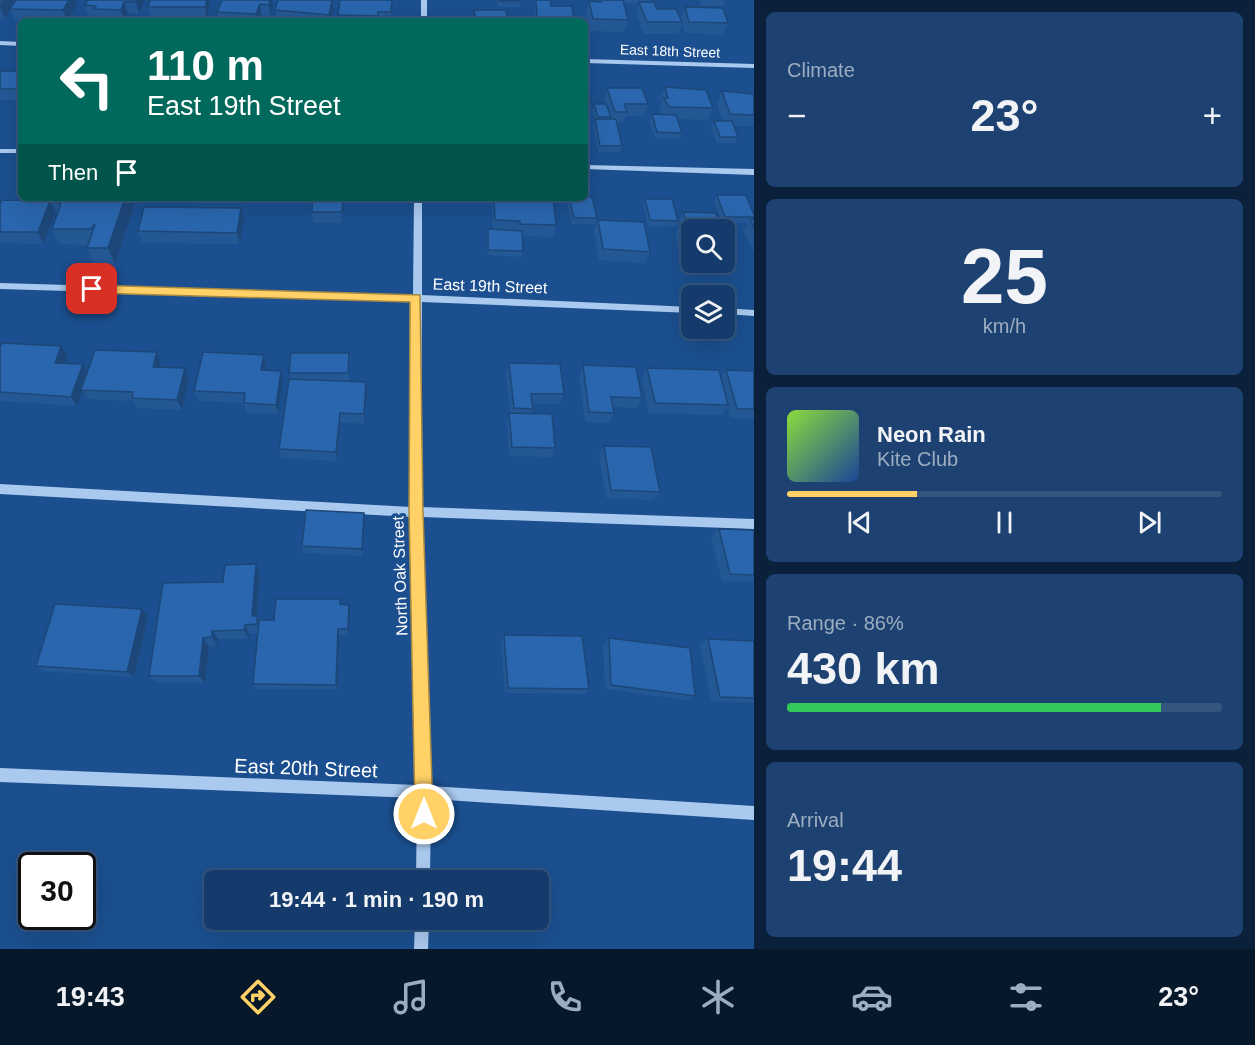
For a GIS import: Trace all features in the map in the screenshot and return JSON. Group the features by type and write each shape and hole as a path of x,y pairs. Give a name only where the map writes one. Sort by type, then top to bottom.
{"street":[{"path":"424,0 424,18"},
{"path":"0,43 18,44"},
{"name":"East 18th Street","path":"588,61 754,66"},
{"path":"0,151 18,152"},
{"path":"588,167 754,172"},
{"name":"North Oak Street","path":"418,201 416,512 424,792 423,870"},
{"name":"East 19th Street","path":"0,286 416,298 681,310"},
{"path":"735,312 754,313"},
{"path":"0,489 416,512 754,524"},
{"name":"East 20th Street","path":"0,775 424,792 754,813"},
{"path":"421,949 422,930"}],"building":[{"path":"16,0 69,0 63,10 10,9"},
{"path":"88,0 137,0 136,2 124,2 121,10 94,9 96,6 85,5"},
{"path":"150,0 207,0 205,7 148,7"},
{"path":"222,0 270,0 269,5 260,4 256,14 217,12"},
{"path":"278,0 332,0 329,15 275,10"},
{"path":"340,0 392,0 391,12 378,12 378,16 338,15"},
{"path":"536,0 550,0 551,6 572,6 574,18 556,18 537,17"},
{"path":"600,0 623,0 628,20 593,19 589,1 601,2"},
{"path":"639,2 654,2 657,9 676,9 682,22 647,22"},
{"path":"685,7 723,8 728,23 689,22"},
{"path":"474,10 506,10 507,18 475,18"},
{"path":"0,71 18,71 18,89 0,89"},
{"path":"665,87 706,90 713,108 670,107 663,98 668,98"},
{"path":"607,88 642,88 648,104 624,104 627,112 615,112"},
{"path":"588,91 589,91 592,108 588,107"},
{"path":"722,91 754,94 754,115 730,114"},
{"path":"594,104 606,104 611,117 598,117"},
{"path":"652,114 676,115 682,133 657,132"},
{"path":"595,119 616,119 622,146 600,146"},
{"path":"714,121 732,121 738,137 720,137"},
{"path":"717,195 746,195 754,217 725,217"},
{"path":"588,197 592,197 597,218 574,218 570,201 588,201"},
{"path":"645,199 672,199 678,221 650,220"},
{"path":"2,200 50,201 38,232 0,232"},
{"path":"57,201 124,201 108,248 87,248 95,224 91,229 52,229 61,203 56,203"},
{"path":"313,201 343,201 342,212 312,212"},
{"path":"494,201 553,201 556,225 520,224 520,221 495,220"},
{"path":"144,207 241,208 237,233 138,231"},
{"path":"683,212 716,213 718,219 686,219"},
{"path":"598,220 644,222 650,252 603,249"},
{"path":"488,229 522,231 523,251 488,250"},
{"path":"2,343 61,346 55,363 83,364 71,397 0,392 0,347"},
{"path":"95,350 157,352 153,367 185,368 177,400 132,398 133,392 81,390"},
{"path":"203,352 264,355 261,370 281,371 276,405 244,403 245,393 194,391"},
{"path":"291,353 349,353 348,373 289,373"},
{"path":"509,363 560,364 564,394 531,394 533,409 514,408"},
{"path":"583,365 636,367 642,398 611,397 614,413 589,412"},
{"path":"647,368 719,370 728,405 655,403"},
{"path":"726,370 754,371 754,409 737,409"},
{"path":"289,379 366,382 364,414 340,413 336,452 279,449"},
{"path":"509,413 552,414 555,448 512,447"},
{"path":"604,446 651,447 660,492 611,490"},
{"path":"306,510 364,513 362,549 302,546"},
{"path":"719,529 754,530 754,575 730,574"},
{"path":"256,564 252,616 257,616 257,624 245,625 244,630 212,631 212,637 203,638 199,676 149,676 163,583 223,582 225,565"},
{"path":"276,599 340,599 340,604 349,605 348,629 338,629 336,685 253,684 259,620 274,620"},
{"path":"55,604 142,609 127,672 36,666"},
{"path":"504,635 582,636 589,689 508,688"},
{"path":"609,638 690,648 695,696 611,685"},
{"path":"708,639 754,641 754,698 720,697"}],"route":[{"path":"92,289 416,298 416,512 424,814"}]}
